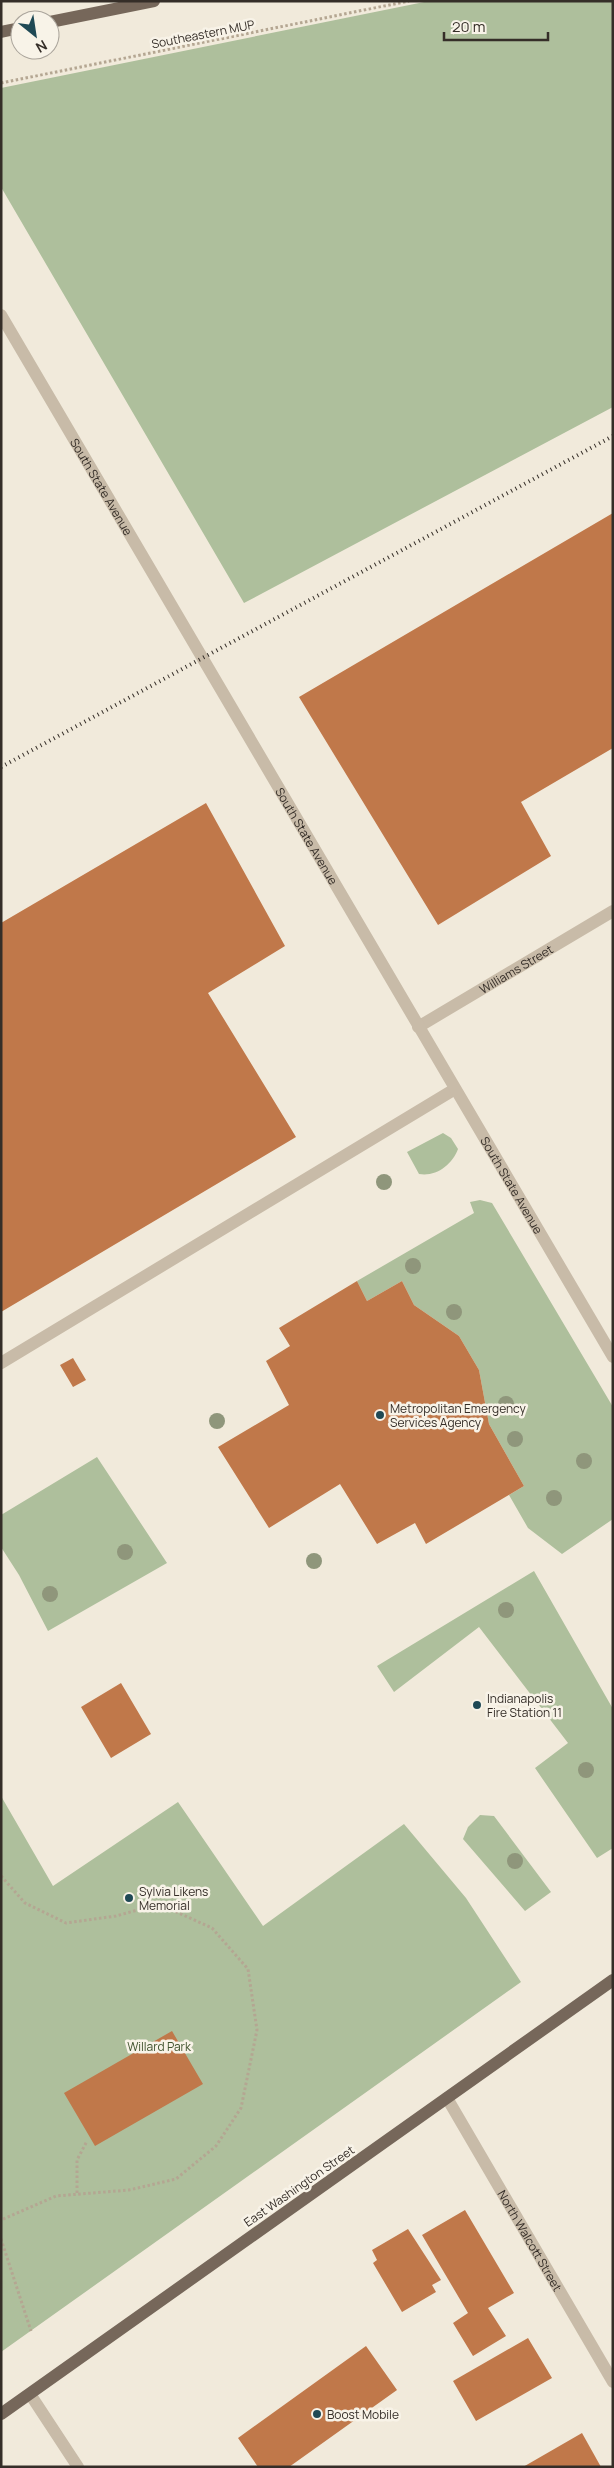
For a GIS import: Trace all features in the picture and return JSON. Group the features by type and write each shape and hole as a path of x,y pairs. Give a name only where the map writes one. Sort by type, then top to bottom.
{"main road":[{"path":"60,20 154,1"},
{"name":"East Washington Street","path":"1,2414 613,1980"}],"street":[{"name":"South State Avenue","path":"1,315 613,1357"},
{"name":"Williams Street","path":"418,1027 613,911"},
{"path":"1,1362 455,1089"},
{"name":"North Walcott Street","path":"447,2098 613,2382"},
{"path":"30,2394 78,2467"}],"path":[{"name":"Southeastern MUP","path":"1,83 409,1"},
{"path":"1,1876 25,1903 66,1923 116,1916 159,1904 212,1928 248,1969 257,2030 241,2108 216,2146 176,2179 129,2190 56,2196 1,2220"},
{"path":"77,2193 77,2160 87,2141"},
{"path":"1,2239 31,2331"}],"green space":[{"path":"429,1 613,1 613,407 244,603 1,187 1,88"},
{"path":"443,1133 451,1138 458,1149 455,1155 443,1169 431,1174 419,1174 407,1152"},
{"path":"480,1200 492,1203 613,1407 613,1519 562,1554 528,1528 509,1495 524,1486 489,1424 479,1370 459,1336 414,1305 402,1281 367,1301 357,1281 474,1213 470,1202"},
{"path":"97,1457 167,1563 48,1631 19,1575 1,1547 1,1515"},
{"path":"534,1571 613,1709 613,1848 597,1858 535,1768 568,1743 479,1627 394,1692 377,1666"},
{"name":"Willard Park","path":"1,1796 53,1886 178,1802 263,1926 404,1824 466,1898 521,1982 1,2352"},
{"path":"480,1815 494,1816 551,1892 525,1911 463,1839 468,1827"}],"building":[{"path":"613,513 613,748 521,802 551,856 438,925 299,697"},
{"path":"206,803 285,946 208,993 296,1137 1,1312 1,923"},
{"name":"Metropolitan Emergency Services Agency","path":"357,1281 367,1301 402,1281 414,1305 459,1336 479,1370 489,1424 524,1486 426,1544 415,1523 377,1544 340,1484 269,1528 218,1447 289,1405 266,1361 290,1346 279,1328"},
{"path":"73,1358 86,1380 73,1387 60,1365"},
{"path":"121,1683 151,1734 111,1758 81,1707"},
{"path":"172,2031 203,2084 95,2146 64,2093"},
{"path":"465,2210 514,2293 488,2308 506,2336 473,2356 453,2323 468,2313 422,2235"},
{"path":"408,2229 441,2280 432,2285 436,2292 402,2312 373,2263 377,2260 372,2250"},
{"path":"528,2338 552,2378 476,2421 453,2381"},
{"name":"Boost Mobile","path":"366,2346 397,2390 289,2467 258,2467 238,2438"},
{"path":"582,2433 601,2467 523,2467"}],"railway":[{"path":"1,767 613,436"}],"place":[{"name":"Metropolitan Emergency Services Agency","path":"380,1415"},
{"name":"Indianapolis Fire Station 11","path":"477,1705"},
{"name":"Sylvia Likens Memorial","path":"129,1898"},
{"name":"Boost Mobile","path":"317,2414"}]}
